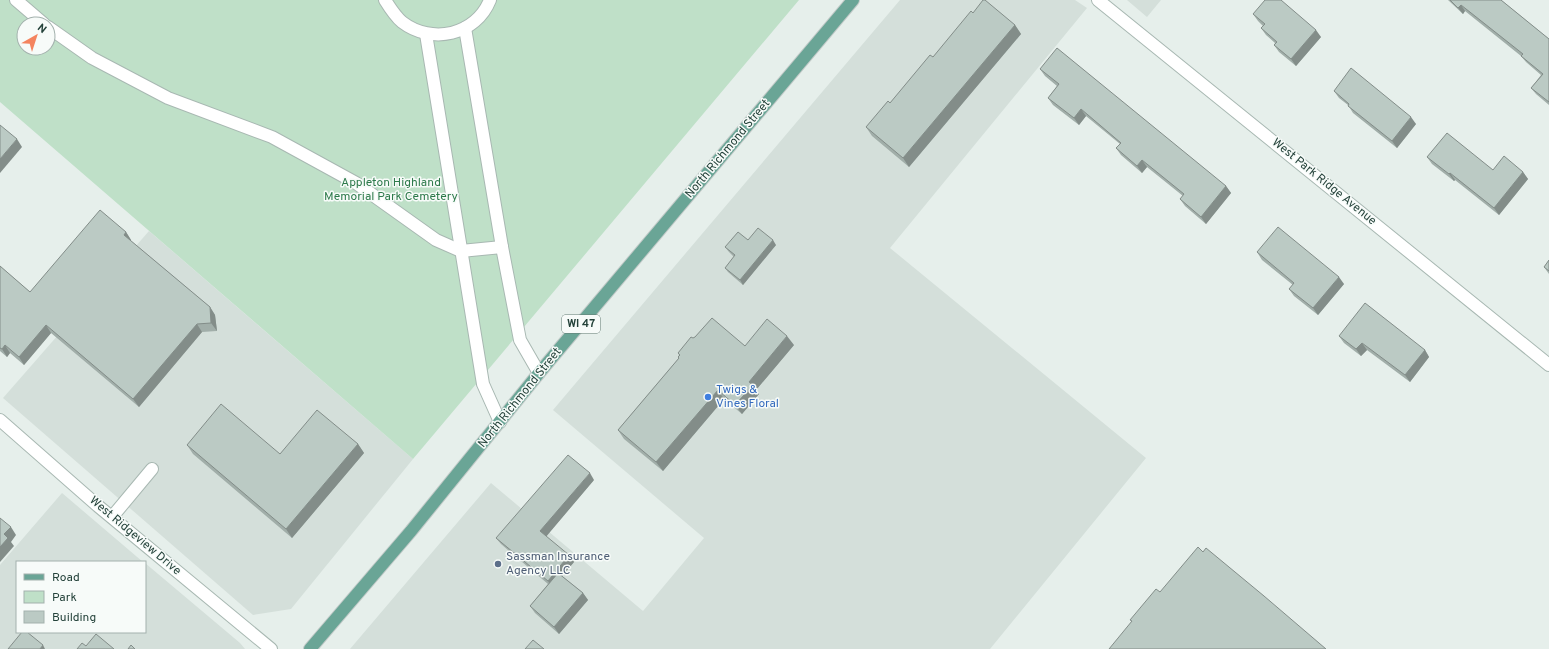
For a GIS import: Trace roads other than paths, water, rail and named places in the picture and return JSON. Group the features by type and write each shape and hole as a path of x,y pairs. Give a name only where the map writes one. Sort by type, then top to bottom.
{"main road":[{"name":"North Richmond Street","path":"310,649 411,531 539,373 853,0"}],"street":[{"path":"16,0 35,16"},
{"path":"385,0 392,12 401,22 426,34 439,35 453,33 465,28 478,19 487,7 490,0"},
{"name":"West Park Ridge Avenue","path":"1098,0 1549,365"},
{"path":"465,28 502,247 520,340 539,373"},
{"path":"56,33 92,58 168,98 272,137 356,183 436,240 461,251 502,247"},
{"path":"426,34 483,384 500,422"},
{"name":"West Ridgeview Drive","path":"0,420 112,517 271,649"},
{"path":"112,517 152,469"}],"place":[{"name":"Twigs & Vines Floral","path":"708,397"},
{"name":"Sassman Insurance Agency LLC","path":"498,564"}],"park label":[{"name":"Appleton Highland Memorial Park Cemetery","path":"391,190"}]}
